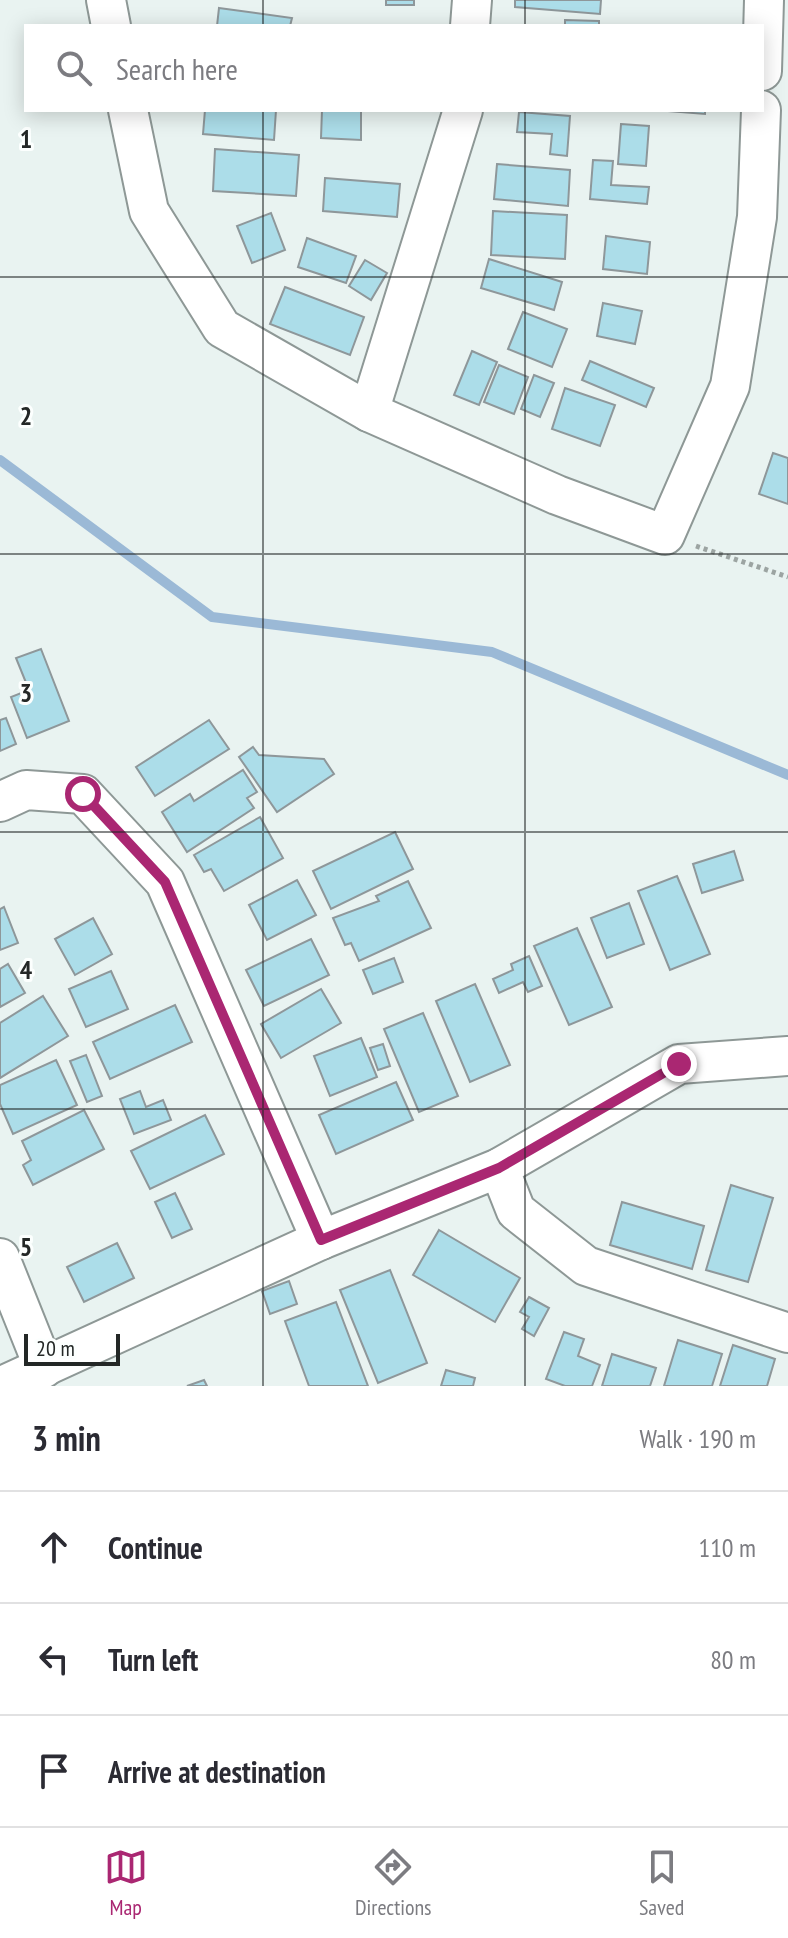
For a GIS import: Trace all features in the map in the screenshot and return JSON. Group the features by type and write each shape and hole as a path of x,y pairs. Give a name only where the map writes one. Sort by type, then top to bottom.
{"street":[{"path":"106,0 111,24"},
{"path":"470,24 472,0"},
{"path":"763,24 764,0"},
{"path":"128,112 149,211 222,328 369,412 557,495 665,535 730,386 757,217 761,112"},
{"path":"369,412 462,112"},
{"path":"0,802 26,790 83,794 165,882 321,1240"},
{"path":"2,1386 321,1240 499,1168 679,1064 788,1056"},
{"path":"499,1168 516,1211 586,1266 788,1333"},
{"path":"0,1258 44,1368"}],"path":[{"path":"665,535 788,577"}],"building":[{"path":"386,0 414,0 414,5 386,5"},
{"path":"515,0 601,0 600,14 515,7"},
{"path":"219,8 292,18 290,24 217,24"},
{"path":"565,20 599,21 599,24 565,24"},
{"path":"205,112 276,112 274,140 203,134"},
{"path":"322,112 361,112 361,140 321,138"},
{"path":"519,112 570,116 567,156 550,154 552,134 517,132"},
{"path":"621,124 649,126 646,166 618,164"},
{"path":"215,149 299,155 296,196 213,191"},
{"path":"593,160 613,161 611,185 649,187 647,204 590,199"},
{"path":"497,164 570,170 568,206 494,199"},
{"path":"325,178 400,184 397,217 323,211"},
{"path":"493,211 567,215 565,259 491,255"},
{"path":"271,213 285,250 252,263 237,226"},
{"path":"606,236 650,242 647,274 603,269"},
{"path":"307,238 356,256 346,283 298,267"},
{"path":"489,259 562,282 554,310 481,288"},
{"path":"365,260 387,273 371,300 349,286"},
{"path":"285,287 364,317 350,355 270,324"},
{"path":"603,303 642,311 635,344 597,336"},
{"path":"523,312 567,329 552,367 508,349"},
{"path":"472,351 497,362 479,405 454,395"},
{"path":"590,361 654,388 646,407 582,380"},
{"path":"499,365 528,377 514,414 484,402"},
{"path":"534,375 554,383 540,417 521,409"},
{"path":"565,388 615,405 600,446 552,429"},
{"path":"773,453 788,458 788,504 759,494"},
{"path":"41,649 69,721 27,738 11,697 29,690 16,658"},
{"path":"6,718 16,744 0,751 0,720"},
{"path":"209,720 229,749 155,796 136,767"},
{"path":"253,747 259,755 324,759 334,774 277,812 239,757"},
{"path":"243,770 257,792 247,798 254,808 187,852 162,812 190,794 194,801"},
{"path":"260,817 283,858 224,891 211,869 204,872 194,855"},
{"path":"395,832 413,869 331,909 313,871"},
{"path":"734,851 743,880 702,893 693,864"},
{"path":"677,876 710,954 670,970 638,891"},
{"path":"297,880 316,915 267,940 249,905"},
{"path":"408,881 431,928 359,961 351,943 345,945 333,918 379,901 376,896"},
{"path":"629,903 644,944 607,958 591,918"},
{"path":"4,907 18,943 0,950 0,909"},
{"path":"93,918 112,954 75,975 55,939"},
{"path":"577,928 612,1007 569,1025 534,946"},
{"path":"311,939 329,975 264,1006 246,970"},
{"path":"529,956 542,986 528,992 523,982 499,993 493,979 513,970 511,964"},
{"path":"394,958 403,982 373,994 363,970"},
{"path":"8,964 25,993 0,1007 0,969"},
{"path":"111,971 128,1009 86,1027 69,989"},
{"path":"475,984 510,1065 470,1082 436,1001"},
{"path":"321,989 341,1023 281,1058 261,1024"},
{"path":"43,996 68,1036 0,1078 0,1023"},
{"path":"175,1005 192,1042 110,1079 93,1042"},
{"path":"423,1013 458,1096 419,1112 384,1029"},
{"path":"361,1038 377,1077 330,1096 314,1056"},
{"path":"383,1044 390,1066 378,1070 370,1048"},
{"path":"86,1055 102,1096 87,1102 70,1061"},
{"path":"56,1060 77,1105 13,1134 0,1104 0,1085"},
{"path":"396,1082 413,1120 336,1154 319,1115"},
{"path":"140,1091 146,1107 163,1100 171,1120 134,1134 120,1099"},
{"path":"84,1110 104,1149 33,1185 23,1165 31,1160 22,1141"},
{"path":"205,1115 224,1154 150,1189 131,1151"},
{"path":"731,1185 773,1198 748,1282 706,1270"},
{"path":"175,1193 192,1229 172,1238 155,1202"},
{"path":"622,1202 704,1226 692,1269 610,1245"},
{"path":"439,1230 520,1278 495,1322 413,1275"},
{"path":"117,1243 134,1278 84,1302 67,1267"},
{"path":"390,1270 427,1363 378,1383 340,1290"},
{"path":"289,1281 297,1304 270,1314 262,1291"},
{"path":"529,1297 549,1308 534,1336 522,1329 529,1317 520,1312"},
{"path":"336,1302 368,1386 309,1386 285,1321"},
{"path":"564,1332 584,1339 578,1356 600,1365 592,1386 565,1386 546,1379"},
{"path":"678,1340 722,1354 712,1386 664,1386"},
{"path":"733,1345 775,1359 767,1386 720,1386"},
{"path":"612,1354 656,1368 650,1386 602,1386"},
{"path":"446,1370 475,1378 473,1386 441,1386"},
{"path":"204,1380 207,1386 187,1386"}],"waterway":[{"path":"0,460 212,617 492,652 788,775"}],"route":[{"path":"83,794 165,882 321,1240 499,1168 679,1064"}]}
